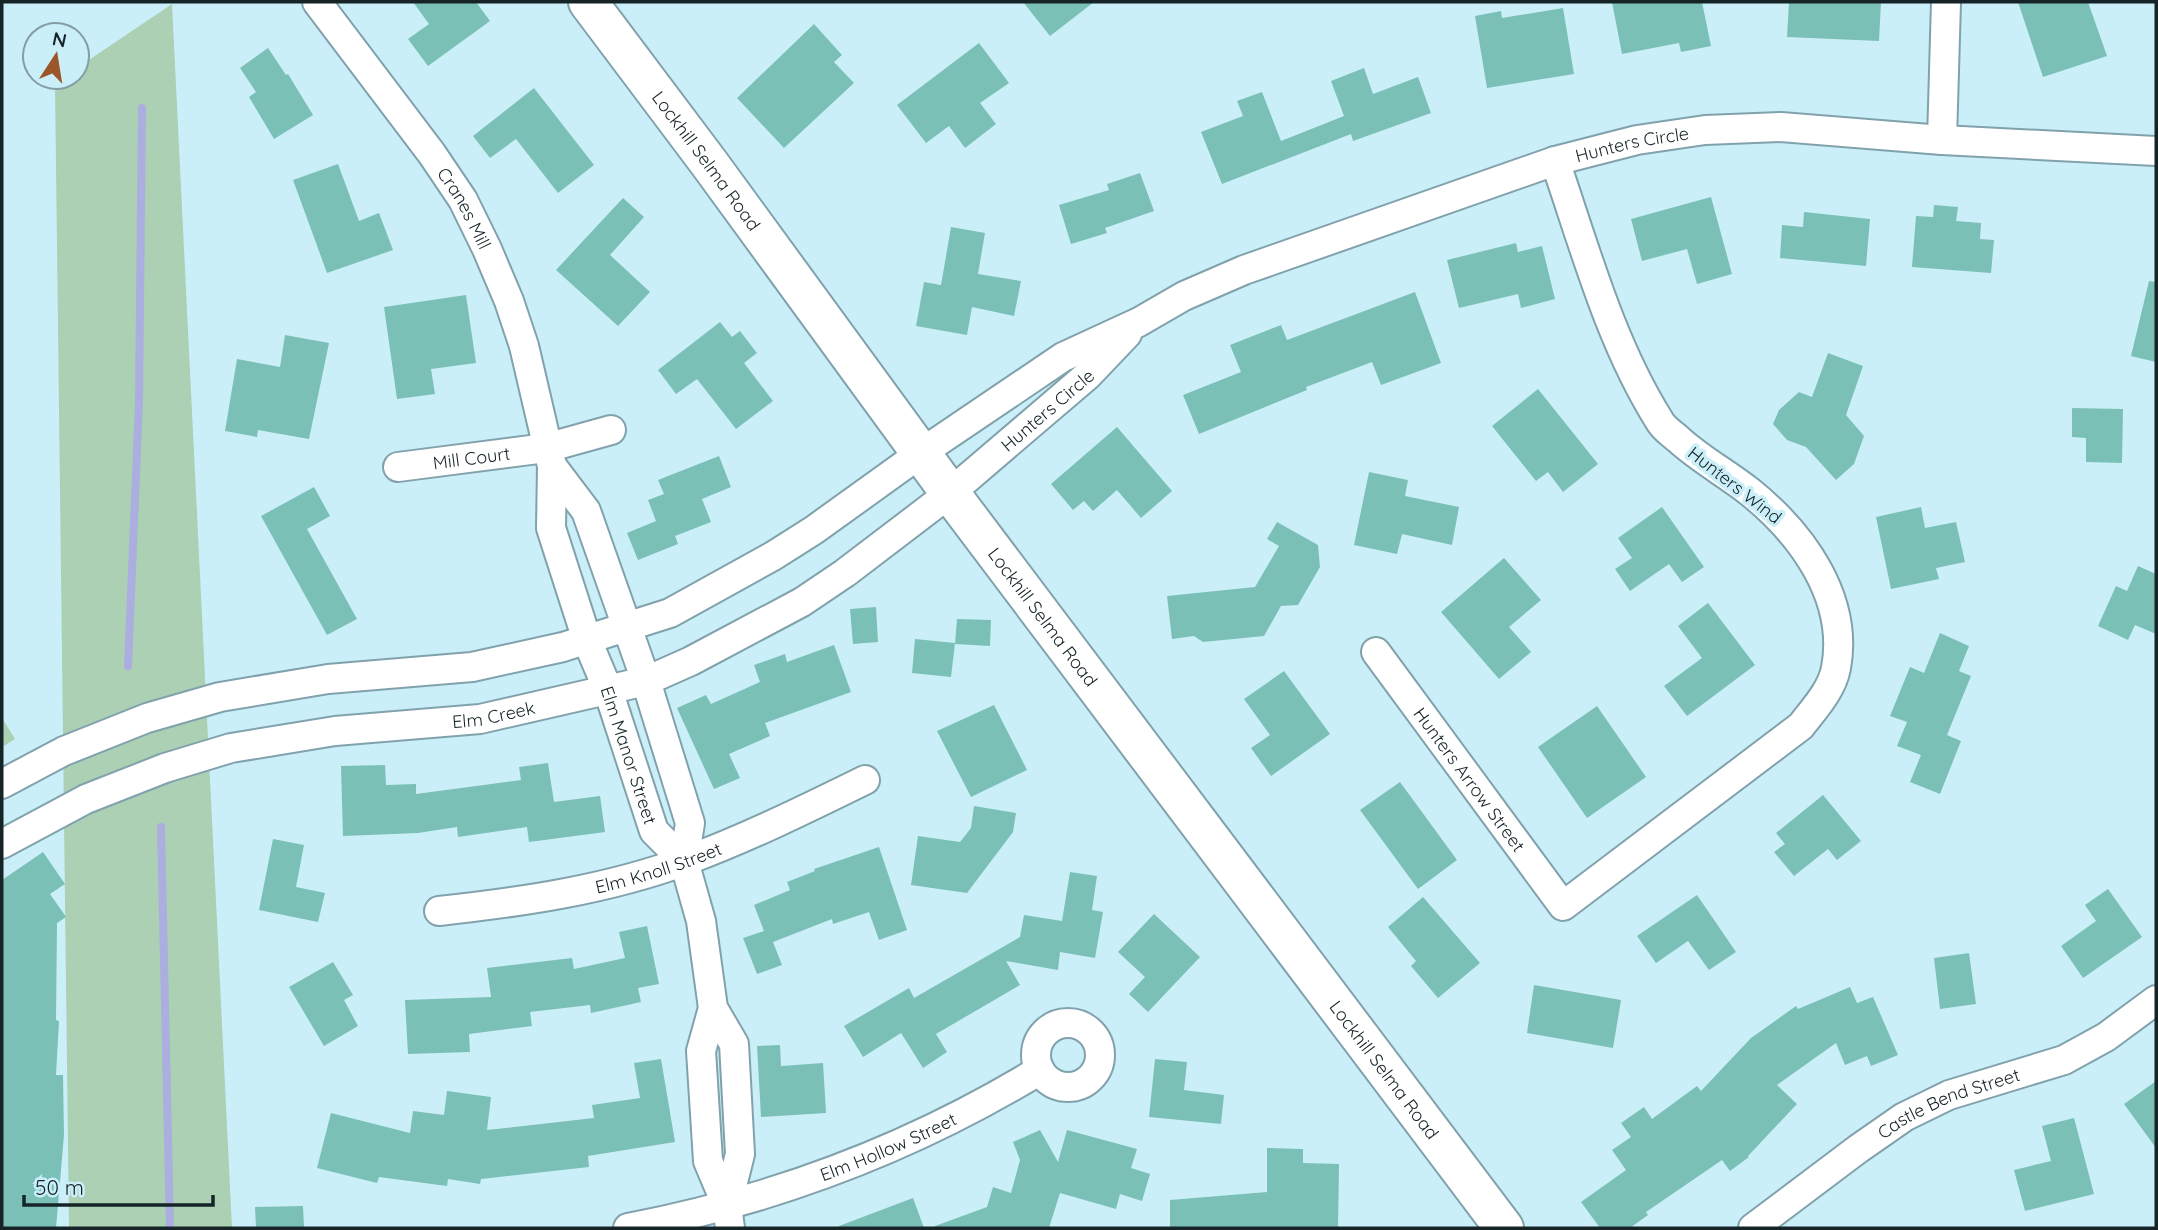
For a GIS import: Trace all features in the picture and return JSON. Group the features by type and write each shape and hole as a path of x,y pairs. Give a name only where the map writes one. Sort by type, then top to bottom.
{"main road":[{"name":"Lockhill Selma Road","path":"588,2 950,493 1504,1228"}],"street":[{"name":"Cranes Mill","path":"317,2 432,154 463,200 487,249 524,346 549,457 551,528 587,640"},
{"path":"1942,140 1946,2"},
{"name":"Hunters Circle","path":"921,453 1063,357 1139,322 1184,296 1244,270 1555,161 1637,140 1705,130 1781,127 1942,140 2156,151"},
{"name":"Hunters Wind","path":"1555,161 1614,328 1638,384 1661,424 1700,459 1749,492 1785,524 1814,563 1835,608 1839,625 1836,669 1828,690 1801,726 1563,906"},
{"name":"Hunters Circle","path":"950,493 1088,375 1139,322"},
{"path":"549,457 611,430"},
{"path":"2,784 64,751 135,723 220,697 328,679 472,667 587,640 670,613 814,530 921,453"},
{"name":"Cranes Mill","path":"549,457 586,511 646,681"},
{"name":"Mill Court","path":"398,467 549,457"},
{"name":"Elm Creek","path":"2,844 86,799 165,768 232,748 335,731 480,719 646,681 691,661 802,602 950,493"},
{"name":"Elm Manor Street","path":"587,640 608,690 654,831 684,861"},
{"name":"Hunters Arrow Street","path":"1376,652 1563,906"},
{"name":"Elm Manor Street","path":"646,681 690,823 684,861 701,921 713,1008 701,1051 708,1161 729,1217"},
{"name":"Elm Knoll Street","path":"439,911 517,902 593,887 684,861 787,819 865,780"},
{"name":"Castle Bend Street","path":"1753,1228 1904,1117 1949,1096 2064,1060 2106,1037 2156,1000"},
{"name":"Elm Hollow Street","path":"628,1228 729,1217 862,1160 998,1096 1040,1070"}],"green space":[{"path":"172,4 232,1228 69,1228 55,91 91,91 91,59"},
{"path":"2,718 15,739 2,747"}],"building":[{"path":"413,2 476,2 490,21 428,66 408,39 429,24"},
{"path":"1023,2 1094,2 1050,36"},
{"path":"1612,2 1702,2 1711,46 1681,52 1679,43 1622,54"},
{"path":"1789,2 1881,2 1879,41 1787,37"},
{"path":"2018,2 2088,2 2107,56 2043,77"},
{"path":"1563,8 1574,74 1487,88 1475,16 1501,11 1502,18"},
{"path":"814,24 842,55 834,62 854,83 784,148 737,98"},
{"path":"979,43 1009,83 980,103 996,124 965,148 949,126 926,143 897,105"},
{"path":"268,48 286,75 288,74 313,115 274,139 249,97 256,92 240,68"},
{"path":"1364,68 1373,94 1418,77 1431,113 1353,141 1351,134 1222,184 1201,132 1243,116 1237,101 1262,92 1281,141 1344,116 1331,81"},
{"path":"534,88 594,165 558,193 516,139 490,158 473,136"},
{"path":"338,164 359,221 379,213 393,250 327,273 293,180"},
{"path":"1140,173 1154,211 1105,228 1107,233 1071,244 1059,205 1109,190 1107,184"},
{"path":"1711,197 1732,274 1697,284 1687,249 1642,261 1631,219"},
{"path":"623,198 644,217 610,255 650,292 618,326 556,270"},
{"path":"1934,205 1958,207 1956,221 1981,223 1980,239 1994,240 1991,273 1912,267 1916,216 1933,217"},
{"path":"1804,212 1870,219 1866,266 1780,258 1782,225 1803,227"},
{"path":"951,227 985,233 978,274 1021,281 1014,316 972,307 967,335 916,326 924,282 941,285"},
{"path":"1516,243 1518,252 1542,246 1555,299 1521,308 1518,294 1459,308 1447,260"},
{"path":"2149,281 2156,282 2156,362 2131,356"},
{"path":"1415,292 1441,363 1381,385 1372,362 1306,387 1307,390 1199,434 1183,395 1241,372 1230,345 1281,325 1287,340"},
{"path":"466,295 476,363 431,369 435,394 397,399 384,307"},
{"path":"720,322 732,337 740,331 757,353 744,363 773,401 736,429 697,379 676,394 658,370"},
{"path":"285,335 329,343 309,439 258,430 257,437 225,431 237,359 280,367"},
{"path":"1828,353 1863,366 1846,415 1864,436 1854,464 1836,480 1806,447 1787,440 1773,424 1779,410 1799,392 1812,397"},
{"path":"1538,389 1598,464 1563,492 1548,472 1536,481 1492,426"},
{"path":"2072,408 2123,409 2122,463 2086,462 2086,438 2072,437"},
{"path":"1117,427 1172,491 1141,518 1117,490 1093,511 1084,501 1073,510 1051,484"},
{"path":"719,456 731,487 702,499 711,522 675,536 678,544 638,560 627,533 656,521 648,500 664,494 658,480"},
{"path":"1369,472 1408,480 1405,496 1459,507 1452,545 1402,534 1397,554 1354,545"},
{"path":"314,487 330,516 307,529 357,619 327,635 261,516"},
{"path":"1662,507 1704,567 1682,582 1669,564 1630,591 1615,569 1632,558 1618,538"},
{"path":"1921,507 1925,528 1956,522 1965,562 1936,568 1939,579 1891,589 1876,517"},
{"path":"1277,522 1318,545 1320,567 1298,605 1281,606 1264,636 1203,642 1194,636 1172,639 1167,596 1255,587 1279,546 1267,539"},
{"path":"1504,558 1541,600 1509,627 1531,652 1499,679 1441,612"},
{"path":"2138,566 2156,574 2156,634 2135,625 2128,640 2098,626 2116,586 2127,591"},
{"path":"1708,603 1755,665 1687,716 1664,686 1702,658 1678,626"},
{"path":"876,607 878,642 853,644 850,609"},
{"path":"957,619 991,620 990,646 955,644"},
{"path":"1940,633 1969,646 1959,671 1971,676 1947,735 1961,741 1940,794 1910,782 1921,755 1897,746 1907,722 1890,716 1910,667 1924,673"},
{"path":"915,639 955,643 951,677 912,673"},
{"path":"834,645 851,692 765,723 770,736 729,754 740,778 714,789 677,708 706,695 711,704 760,682 754,665 785,654 787,662"},
{"path":"1284,671 1330,734 1271,776 1251,748 1270,735 1244,699"},
{"path":"994,705 1027,770 971,797 937,731"},
{"path":"1597,706 1646,777 1587,818 1538,747"},
{"path":"548,763 554,802 600,796 605,832 529,842 527,827 458,837 457,827 418,833 343,836 341,766 385,765 386,785 416,784 416,794 521,780 519,767"},
{"path":"1400,782 1457,860 1418,889 1360,810"},
{"path":"1823,795 1861,841 1837,860 1828,849 1794,876 1774,852 1785,844 1776,833"},
{"path":"974,806 1016,813 1013,832 967,893 911,885 918,836 960,842 971,828"},
{"path":"273,839 304,845 296,887 325,893 318,922 259,910"},
{"path":"879,847 907,930 879,940 869,912 833,924 832,919 773,942 782,965 757,974 743,938 764,931 754,905 790,890 787,882 815,871 814,869"},
{"path":"43,852 65,884 50,894 66,917 57,923 56,1020 59,1021 56,1075 63,1075 64,1135 56,1228 2,1228 2,880"},
{"path":"1070,872 1097,876 1092,910 1103,912 1095,958 1060,952 1058,970 1006,961 1020,985 936,1034 947,1052 923,1068 901,1033 863,1057 844,1026 909,988 914,998 1020,937 1024,915 1062,921"},
{"path":"2108,889 2142,937 2083,978 2061,946 2096,921 2085,905"},
{"path":"1697,895 1736,952 1709,970 1688,941 1656,963 1637,936"},
{"path":"1423,897 1480,963 1438,998 1411,966 1416,961 1388,927"},
{"path":"1154,914 1200,957 1148,1012 1129,994 1145,977 1118,952"},
{"path":"647,926 659,984 638,988 641,1002 591,1013 590,1005 530,1012 532,1026 469,1034 470,1052 408,1054 405,1000 491,997 487,968 572,958 574,969 625,958 619,932"},
{"path":"1969,953 1976,1004 1940,1009 1934,958"},
{"path":"333,962 353,995 344,1000 358,1026 324,1046 289,987"},
{"path":"1534,985 1621,1000 1613,1048 1527,1033"},
{"path":"1850,987 1857,1003 1873,997 1898,1055 1871,1066 1867,1056 1845,1065 1836,1043 1777,1085 1797,1104 1749,1157 1730,1171 1722,1160 1646,1212 1648,1215 1630,1228 1600,1228 1581,1202 1626,1170 1612,1150 1631,1137 1621,1123 1644,1107 1652,1119 1697,1086 1701,1091 1751,1038 1796,1006 1798,1009"},
{"path":"780,1045 781,1066 823,1063 826,1113 761,1117 757,1046"},
{"path":"661,1059 675,1142 588,1156 589,1167 481,1179 480,1184 448,1179 447,1186 379,1177 377,1183 317,1168 331,1113 410,1133 413,1111 444,1115 447,1091 491,1097 487,1130 594,1118 592,1105 640,1098 634,1063"},
{"path":"1155,1059 1187,1062 1184,1090 1224,1095 1221,1124 1149,1117"},
{"path":"2156,1081 2156,1148 2124,1104"},
{"path":"2074,1118 2094,1194 2025,1211 2014,1170 2051,1161 2042,1126"},
{"path":"1040,1130 1058,1162 1067,1130 1137,1149 1131,1168 1150,1174 1142,1201 1120,1194 1116,1209 1060,1193 1049,1228 935,1228 987,1207 993,1187 1011,1193 1020,1160 1013,1142"},
{"path":"1267,1148 1303,1149 1303,1163 1339,1164 1338,1228 1170,1228 1170,1200 1267,1192"},
{"path":"913,1198 924,1228 839,1228 839,1226"},
{"path":"303,1206 304,1228 256,1228 255,1207"}],"waterway":[{"path":"128,666 139,402 142,108"},
{"path":"161,827 170,1228"}]}
